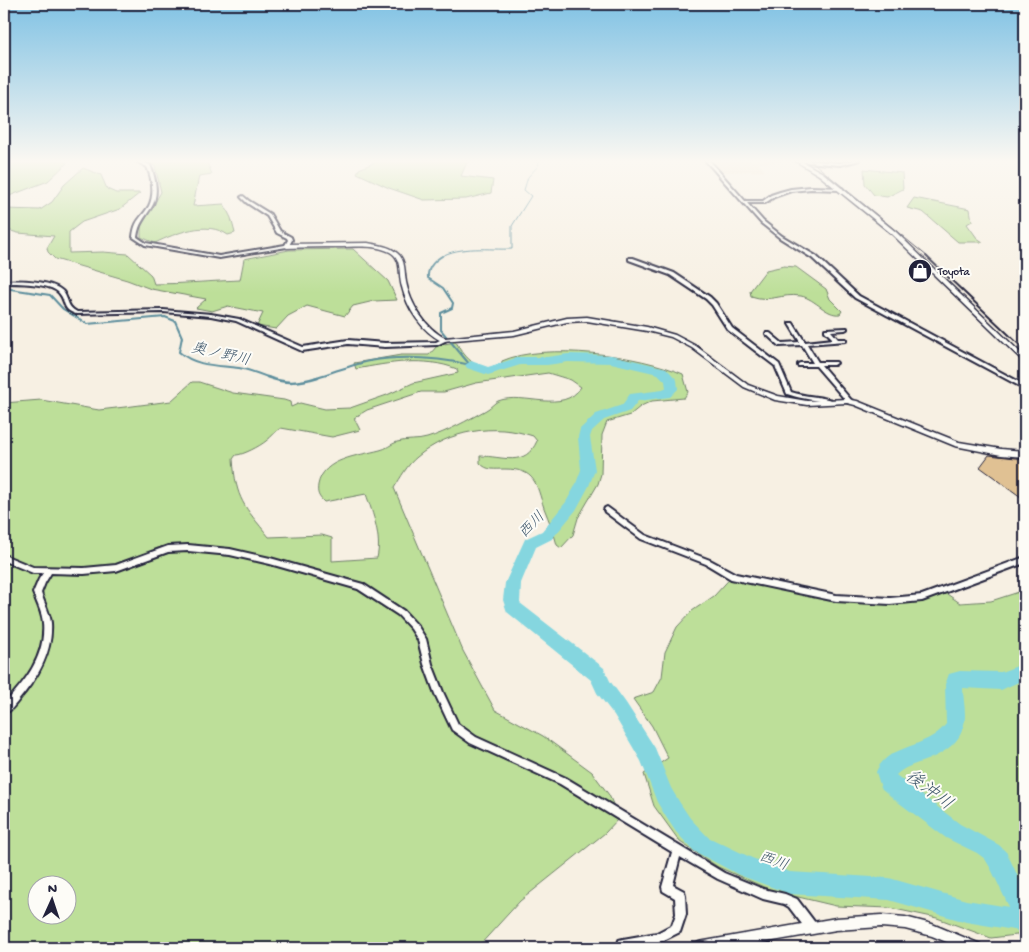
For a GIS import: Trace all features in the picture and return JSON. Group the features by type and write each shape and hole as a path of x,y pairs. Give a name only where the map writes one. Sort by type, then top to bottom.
{"street":[{"path":"152,204 136,227 135,238 140,242 219,257 288,246 368,245 381,247 395,253 401,261 403,282 412,303 430,331 437,338 444,340"},
{"path":"252,204 269,215 278,232 289,237 288,246"},
{"path":"747,204 762,222 781,237 814,257 857,297 1025,386"},
{"path":"859,204 898,237 1025,360"},
{"path":"631,258 672,274 708,298 728,326 777,365 788,393 826,399 833,402"},
{"path":"4,282 24,282 54,288 60,292 67,309 76,314 163,310 237,320 302,349 348,342 385,344 437,343 444,340 514,333 567,320 587,320 646,329 683,340 746,386 767,395 807,403 850,402 868,407 937,437 958,444 1025,454"},
{"path":"791,324 817,364 850,402"},
{"path":"836,340 827,330 845,329"},
{"path":"768,334 781,345 844,340"},
{"path":"800,365 834,363"},
{"path":"606,510 643,537 708,562 734,577 836,598 890,601 922,598 1025,560"},
{"path":"4,558 33,570 48,572 116,568 168,549 188,548 230,552 360,586 401,613 414,627 422,639 428,664 439,694 455,726 473,740 563,781 606,805 676,850 721,876 762,894 785,899 793,903 812,928"},
{"path":"4,710 31,679 44,650 47,623 37,593 48,572"},
{"path":"624,948 623,944 658,938 676,928 681,914 680,894 667,887 676,850"},
{"path":"699,948 860,921 905,923 932,930 976,948"}],"green space":[{"path":"48,204 126,204 120,209 82,222 69,232 69,253 103,252 128,254 151,275 154,284 240,280 244,259 289,250 353,249 388,281 397,300 374,301 353,306 345,316 307,306 288,316 276,329 257,326 263,313 228,306 212,311 196,308 206,299 151,289 55,259 48,252 47,248 54,236 18,233 4,229 4,209 40,210"},
{"path":"154,204 193,204 193,206 224,204 231,218 235,233 228,235 220,231 201,228 172,235 155,243 141,237 141,227"},
{"path":"910,204 947,204 970,209 972,221 967,224 977,238 983,242 958,242 923,212 907,208"},
{"path":"784,266 796,267 826,289 830,299 842,311 840,314 825,310 811,300 801,296 794,295 765,299 751,296 750,291 766,270"},
{"path":"456,342 469,359 486,368 501,366 502,361 520,355 542,352 567,352 592,353 643,361 683,374 688,392 684,398 652,401 641,406 630,415 607,422 602,435 601,474 598,484 578,518 573,535 561,548 557,545 533,479 523,472 488,468 480,463 480,456 513,459 526,455 537,441 533,436 503,430 488,430 457,435 443,440 413,460 394,488 463,651 495,710 543,736 592,772 609,795 619,818 605,833 520,901 477,948 4,948 4,403 41,400 99,410 171,401 192,382 199,382 233,393 284,400 290,402 291,407 300,403 325,409 350,408 387,395 413,383 458,373 457,369 432,363 406,362 356,369 354,363 401,355 429,355 438,345","holes":["548,373 571,380 581,387 564,400 508,399 498,401 486,410 442,432 424,439 397,442 382,449 343,460 327,469 321,476 318,485 318,494 324,502 366,494 378,534 377,558 332,561 332,538 322,535 269,537 247,510 239,494 233,459 236,455 256,448 281,428 332,437 360,430 354,418 367,410 421,392 444,392 476,383"]},
{"path":"735,573 832,595 902,598 941,590 960,603 991,601 1025,590 1025,934 991,938 937,918 890,908 836,906 773,891 718,867 680,842 654,806 644,774 668,758 652,726 633,699 654,692 662,677 665,652 677,627 692,611 714,596"}],"building":[{"path":"989,455 1025,459 1025,500 980,467"}],"waterway":[{"name":"西川","path":"442,256 466,249 512,249 512,226 526,204"},
{"name":"西川","path":"442,256 432,265 428,274 428,278 443,288 453,303 452,308 441,313 441,330 470,365"},
{"name":"奥ノ野川","path":"4,288 50,295 63,309 87,324 165,317 175,321 182,337 179,352 186,357 200,363 243,369 269,378"},
{"name":"奥ノ野川","path":"314,378 356,364 383,359 421,358 470,365"},
{"name":"西川","path":"471,365 488,371 519,361 547,361 568,358 611,359 662,371 671,380 672,389 666,394 634,397 626,408 600,417 586,429 584,437 588,470 582,486 571,506 547,535 530,543 513,583 511,600 513,607 598,674 603,687 620,709 648,755 664,795 673,810 683,825 701,844 747,867 790,883 889,889 966,911 1025,921"},
{"name":"奥ノ野川","path":"269,378 292,382 318,377"},
{"name":"後沖川","path":"1025,671 1001,681 955,680 956,717 953,730 938,746 899,761 886,772 888,781 901,792 953,831 992,852 999,861 1025,916"}],"railway":[{"path":"864,204 928,257"},
{"path":"926,256 1025,350"}],"place":[{"name":"Toyota","path":"920,271"}]}
